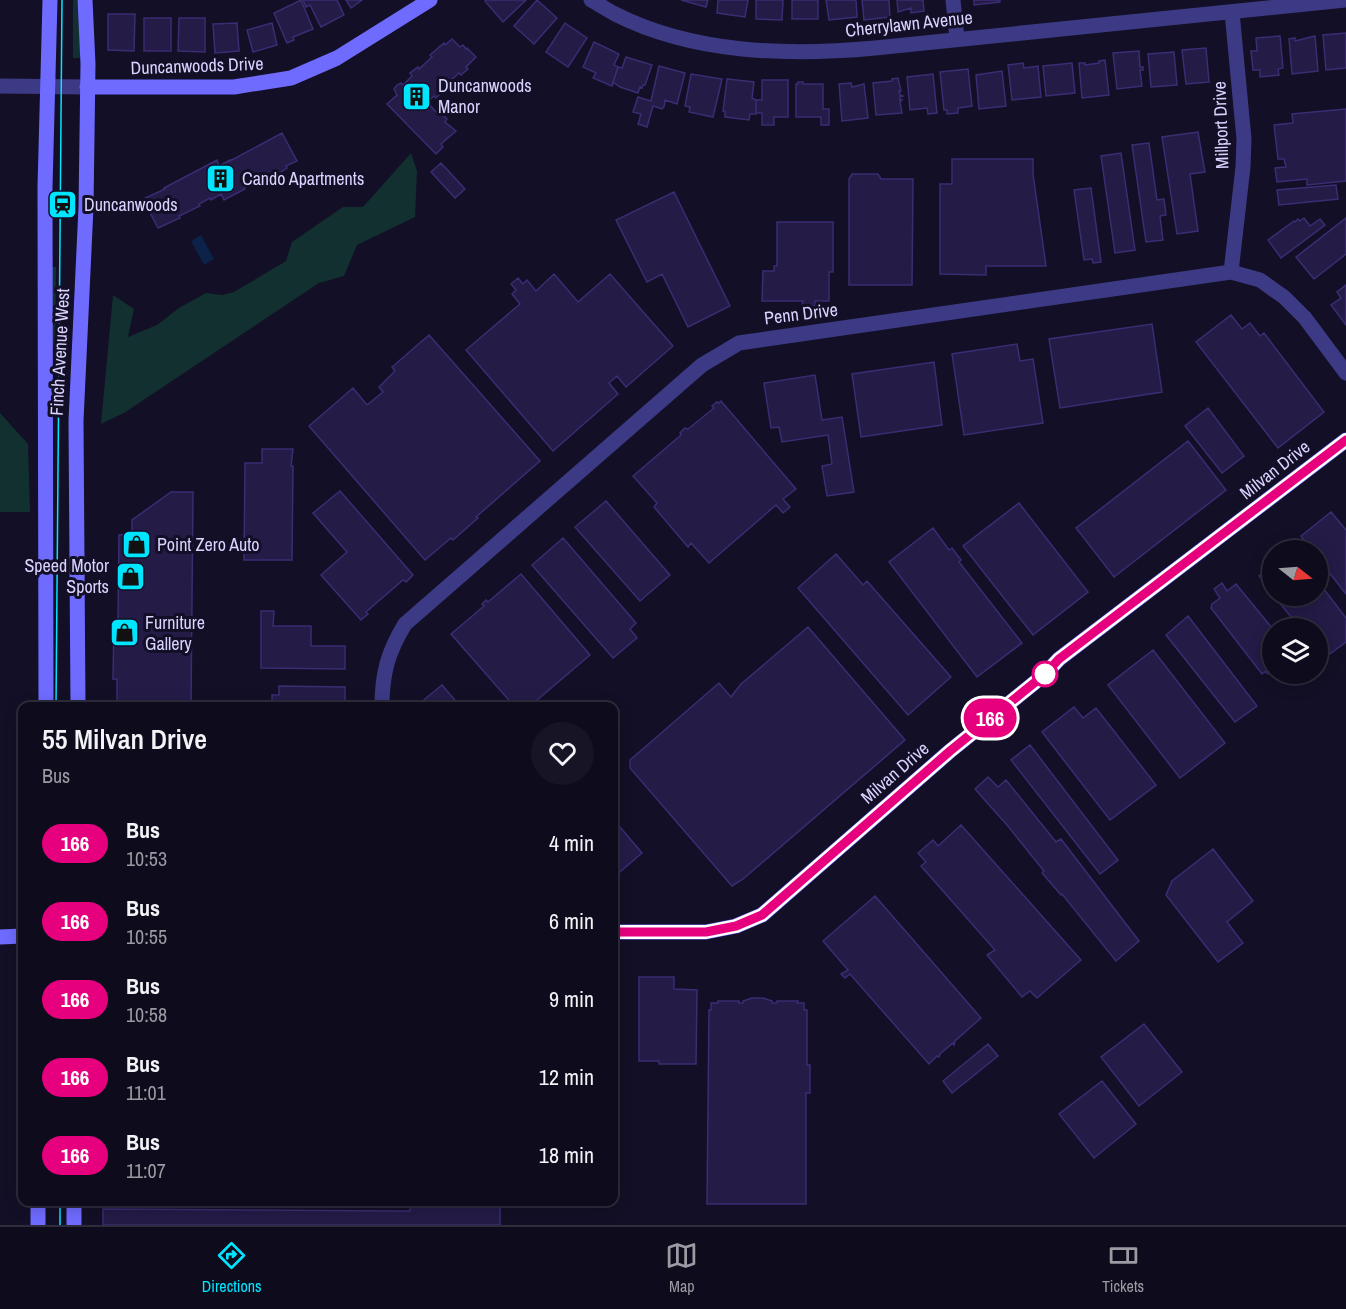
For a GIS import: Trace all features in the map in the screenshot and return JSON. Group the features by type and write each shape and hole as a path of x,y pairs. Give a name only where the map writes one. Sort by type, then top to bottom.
{"main road":[{"name":"Finch Avenue West","path":"46,702 45,187 50,0"},
{"name":"Finch Avenue West","path":"78,702 76,421 86,207 85,0"},
{"name":"Duncanwoods Drive","path":"87,87 234,87 291,78 336,58 430,0"},
{"name":"Milvan Drive","path":"618,932 706,932 736,926 762,915 950,751 1044,675 1059,659 1346,440"},
{"path":"0,937 18,936"},
{"path":"38,1206 38,1225"},
{"path":"74,1206 74,1225"}],"street":[{"name":"Cherrylawn Avenue","path":"591,0 613,13 659,31 688,39 745,49 791,52 829,52 1346,0"},
{"path":"953,0 957,39"},
{"name":"Millport Drive","path":"1231,272 1244,139 1232,12"},
{"path":"0,86 87,87"},
{"name":"Penn Drive","path":"382,702 383,674 392,647 405,624 702,365 739,343 1231,272 1260,280 1289,302 1305,318 1346,373"}],"green space":[{"path":"73,0 77,0 81,57 79,58 73,58"},
{"path":"411,153 417,171 415,217 357,245 344,276 319,283 124,413 101,424 113,295 134,309 128,337 157,325 179,308 206,293 222,295 234,292 286,261 292,242 343,207 363,207"},
{"path":"52,267 56,267 55,347 53,346"},
{"path":"0,413 28,444 30,512 0,512"}],"water":[{"path":"201,235 214,259 204,265 191,241"}],"building":[{"path":"301,0 313,29 293,37 294,40 287,43 274,13"},
{"path":"303,0 337,0 344,15 321,27 310,5 306,7"},
{"path":"346,0 362,0 351,8"},
{"path":"486,0 526,0 503,22"},
{"path":"537,0 557,18 534,44 514,26"},
{"path":"681,0 708,0 706,7"},
{"path":"718,0 748,0 745,17 717,13"},
{"path":"756,0 783,0 782,20 756,19"},
{"path":"792,0 818,0 818,19 792,19"},
{"path":"826,0 856,0 857,17 829,20"},
{"path":"862,0 889,0 890,17 864,20"},
{"path":"897,0 923,0 924,11 911,13 911,8 898,12"},
{"path":"974,0 1000,0 1000,2 974,5"},
{"path":"108,14 135,14 134,51 108,50"},
{"path":"144,18 171,18 171,51 144,51"},
{"path":"179,18 205,18 205,52 178,51"},
{"path":"237,23 239,51 215,53 213,24"},
{"path":"272,23 277,45 253,52 247,30"},
{"path":"565,23 587,38 568,67 546,52"},
{"path":"1346,33 1346,68 1326,70 1323,35"},
{"path":"1280,36 1283,68 1278,69 1279,75 1260,77 1260,70 1253,70 1251,51 1257,51 1256,38"},
{"path":"1315,36 1318,71 1292,74 1289,39 1295,38 1295,41"},
{"name":"Duncanwoods Manor","path":"452,39 476,57 466,67 468,69 461,75 459,73 436,98 434,96 427,102 439,115 441,112 447,119 445,122 456,131 441,144 443,147 436,154 387,104 397,95 394,89 397,85 401,83 403,85 412,76 410,73 418,67 419,69 432,57 430,55"},
{"path":"594,42 619,54 614,65 618,67 612,86 593,78 596,73 583,67"},
{"path":"1206,48 1209,82 1186,84 1182,50"},
{"path":"1139,51 1140,67 1143,67 1143,70 1140,70 1142,86 1117,89 1113,53"},
{"path":"1174,52 1177,85 1151,87 1148,54"},
{"path":"626,57 652,65 645,85 640,87 638,93 613,82 618,67 622,68"},
{"path":"1105,60 1109,95 1082,98 1079,63 1085,63 1085,65"},
{"path":"1023,63 1024,68 1038,66 1041,97 1012,100 1008,65"},
{"path":"1072,63 1075,93 1046,96 1043,66"},
{"path":"659,66 685,73 677,104 665,100 662,109 653,106 647,127 638,124 641,114 633,112 638,97 651,101"},
{"path":"968,69 972,106 958,108 958,113 947,114 947,110 944,110 940,72"},
{"path":"1002,71 1006,106 979,109 976,75"},
{"path":"691,74 722,79 713,117 689,112 690,107 685,106"},
{"path":"933,74 937,113 928,114 927,108 910,110 907,77"},
{"path":"898,78 900,95 903,96 900,97 902,113 876,115 873,83"},
{"path":"727,79 754,82 752,98 756,100 756,114 750,114 749,120 725,117 723,111"},
{"path":"762,80 788,80 788,117 774,117 774,125 762,125 762,113 756,113 756,100 762,100"},
{"path":"798,82 823,84 823,109 829,109 829,125 821,125 821,117 796,117 796,84"},
{"path":"851,83 852,87 864,84 868,118 842,121 839,84"},
{"path":"1346,109 1346,181 1307,185 1307,179 1277,182 1275,168 1286,167 1284,159 1278,159 1274,125 1293,123 1292,114"},
{"path":"1198,132 1205,172 1190,174 1198,231 1177,234 1162,137"},
{"name":"Cando Apartments","path":"282,133 297,161 286,166 287,168 278,174 276,171 255,181 224,200 221,194 211,200 210,198 199,204 200,206 179,216 180,218 158,228 143,199 217,160 219,166"},
{"path":"1149,143 1157,200 1164,199 1166,215 1160,216 1163,240 1146,242 1132,145"},
{"path":"1121,153 1135,250 1115,253 1101,156"},
{"path":"952,159 1033,159 1033,174 1046,266 986,266 986,275 940,274 940,184 952,184"},
{"path":"441,163 465,189 455,198 431,172"},
{"path":"852,174 878,174 881,179 913,179 912,285 849,285 849,179"},
{"path":"1336,185 1338,199 1279,205 1277,190"},
{"path":"1091,188 1101,262 1093,263 1092,259 1084,260 1074,190"},
{"path":"674,192 730,306 688,327 662,274 647,282 616,220"},
{"path":"1304,218 1310,226 1320,219 1325,225 1281,258 1268,240 1294,221"},
{"path":"1346,218 1346,254 1314,279 1296,257"},
{"path":"777,222 833,222 833,272 829,272 829,301 815,301 815,306 802,306 803,301 762,301 763,271 774,271 774,266 777,266"},
{"path":"554,274 578,302 610,274 673,346 626,387 617,376 609,383 618,394 553,451 466,350 520,304 512,294 516,290 511,284 518,278 523,284 527,280 536,291"},
{"path":"1346,285 1346,325 1331,305 1341,298 1337,292"},
{"path":"1231,315 1242,329 1250,323 1260,336 1264,333 1324,412 1278,448 1196,342"},
{"path":"1152,324 1162,392 1060,408 1049,339"},
{"path":"429,335 540,461 453,540 451,538 425,560 309,426 353,388 367,405 383,392 379,387 395,371 392,367"},
{"path":"1017,344 1020,361 1033,359 1043,423 964,435 952,354"},
{"path":"934,362 942,425 861,437 852,374"},
{"path":"815,375 822,420 842,417 854,492 827,496 822,466 832,464 828,435 782,442 779,427 771,428 764,383"},
{"path":"721,401 796,489 783,499 790,507 783,513 776,505 709,563 691,543 688,547 654,507 657,503 633,476 681,435 680,433 685,428 688,429 714,408 712,406"},
{"path":"1208,408 1244,456 1222,473 1185,426"},
{"path":"1188,441 1226,490 1114,577 1076,528"},
{"path":"262,449 293,449 291,466 293,466 292,560 244,560 245,463 262,463"},
{"path":"340,491 413,575 406,582 403,580 366,612 368,614 361,620 321,575 347,552 313,513"},
{"path":"171,492 193,492 191,702 117,702 117,679 113,679 114,621 118,620 119,535 132,534 132,520"},
{"path":"606,501 670,575 640,601 575,527"},
{"path":"1019,503 1088,592 1033,635 963,546"},
{"path":"1331,512 1346,530 1346,594 1328,571 1328,540 1304,540 1301,536"},
{"path":"933,528 949,550 952,548 961,560 959,562 1022,643 977,677 889,562"},
{"path":"563,538 636,623 630,629 637,638 613,658 532,565"},
{"path":"836,554 863,585 867,581 951,677 908,715 798,588"},
{"path":"521,574 590,655 535,702 510,702 451,634 484,606 482,604 486,600 488,602"},
{"path":"1222,583 1227,591 1236,584 1264,618 1262,618 1262,674 1211,608 1212,604 1220,598 1214,589"},
{"path":"1328,594 1346,618 1346,642 1328,655 1328,618 1292,618 1282,606 1328,606"},
{"path":"261,611 274,611 273,626 311,626 311,646 345,646 345,669 261,668"},
{"path":"1188,616 1257,706 1235,722 1166,635"},
{"path":"808,627 905,740 732,886 630,768 630,760 719,683 731,697 741,684"},
{"path":"1153,650 1225,743 1180,778 1108,685"},
{"path":"442,685 457,702 421,702"},
{"path":"279,686 345,687 345,702 272,702 272,695 279,695"},
{"path":"1074,707 1083,718 1096,708 1156,785 1110,820 1042,732"},
{"path":"1030,745 1118,860 1100,874 1011,760"},
{"path":"988,777 998,787 1006,780 1056,842 1061,839 1139,941 1116,961 1042,873 1044,871 1007,825 975,789"},
{"path":"618,825 642,853 618,874"},
{"path":"961,825 1081,960 1037,998 1030,991 1022,997 987,955 995,950 921,866 926,862 918,853 933,840 938,846"},
{"path":"1213,849 1253,901 1227,922 1243,943 1218,962 1166,895 1172,881"},
{"path":"875,896 981,1018 955,1041 954,1045 953,1043 929,1064 850,974 845,978 841,974 848,970 823,941"},
{"path":"639,977 674,977 674,989 697,990 696,1064 659,1064 659,1061 639,1061"},
{"path":"752,998 763,998 772,1003 798,1001 797,1003 804,1003 804,1010 807,1010 807,1065 810,1065 810,1093 806,1093 806,1204 707,1204 709,1010 711,1010 711,1003 718,1003 718,1001 743,1003"},
{"path":"1144,1024 1182,1072 1139,1106 1101,1057"},
{"path":"988,1044 998,1056 952,1093 943,1081"},
{"path":"1102,1081 1136,1124 1094,1158 1059,1114"},
{"path":"618,1085 619,1085 618,1195"},
{"path":"410,1206 500,1206 500,1225 103,1225 103,1209 410,1211"}],"tram line":[{"path":"56,702 62,0"},
{"path":"60,1206 60,1225"}],"bus line":[{"name":"166","path":"618,932 706,932 736,926 762,915 950,751 1044,675 1059,659 1346,440"}],"place":[{"name":"Duncanwoods Manor","path":"417,96"},
{"name":"Cando Apartments","path":"221,179"},
{"name":"Duncanwoods","path":"63,205"},
{"name":"Point Zero Auto","path":"136,545"},
{"name":"Speed Motor Sports","path":"130,576"},
{"name":"Furniture Gallery","path":"124,633"}]}
